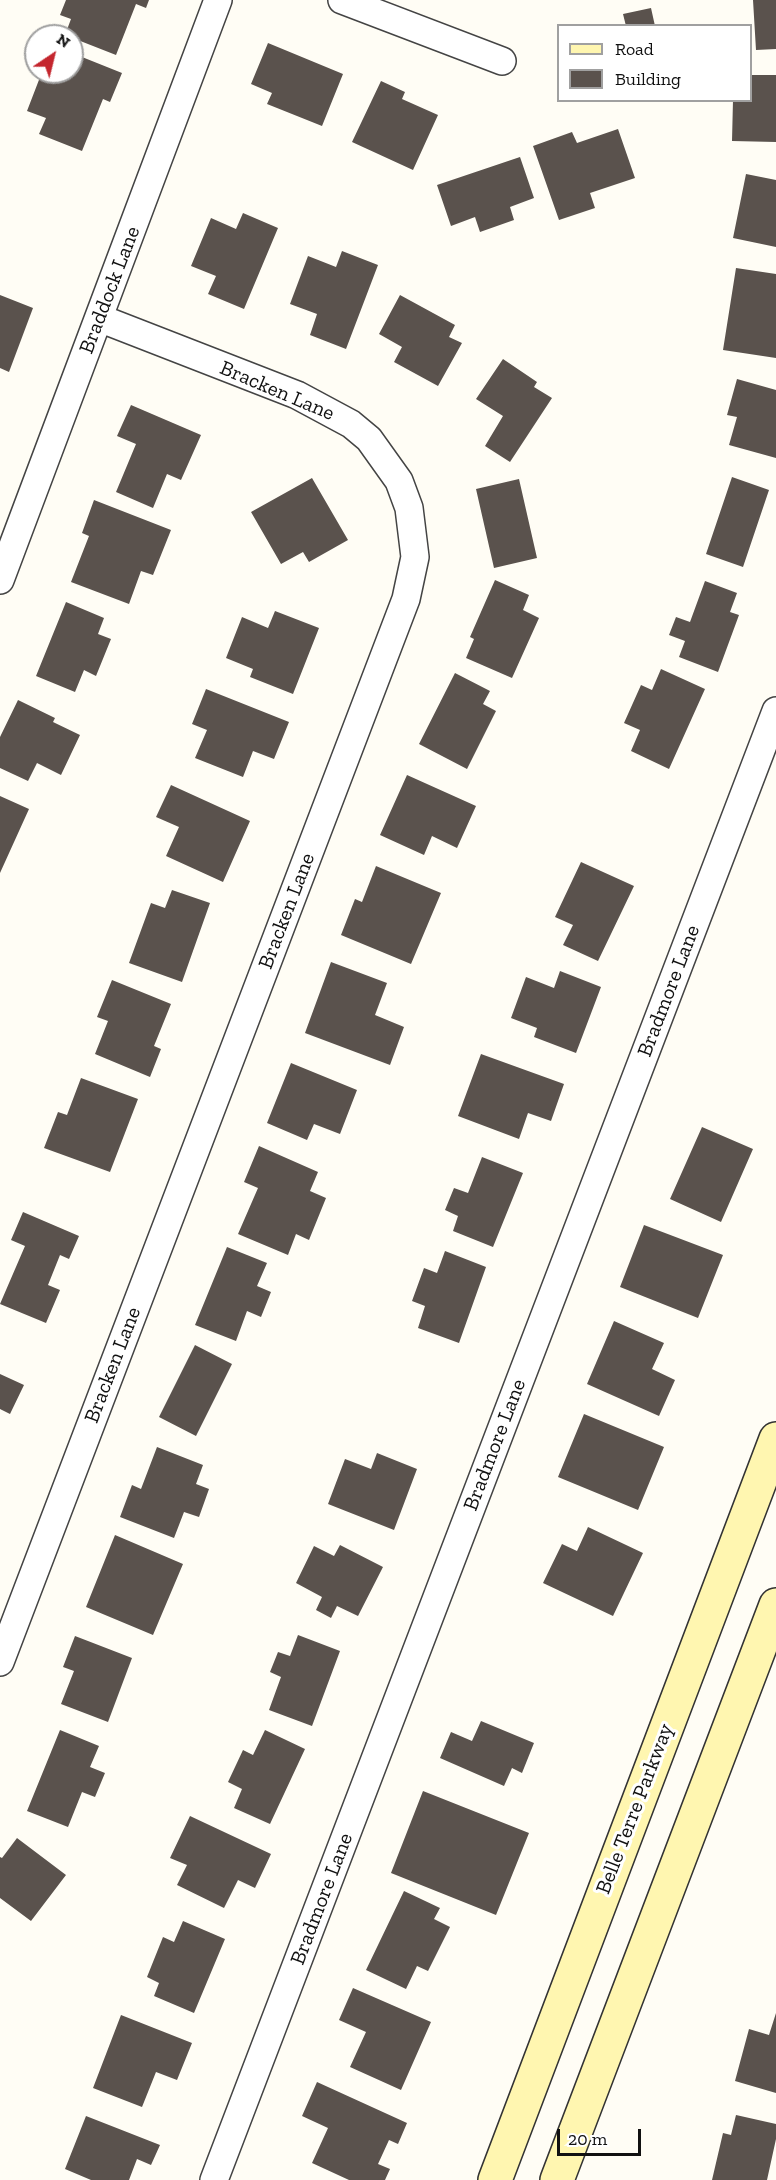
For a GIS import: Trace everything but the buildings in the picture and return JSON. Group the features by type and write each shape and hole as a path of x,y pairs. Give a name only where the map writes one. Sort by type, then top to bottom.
{"main road":[{"name":"Belle Terre Parkway","path":"495,2180 776,1439"},
{"path":"557,2180 776,1605"}],"street":[{"name":"Braddock Lane","path":"0,580 218,0"},
{"path":"342,0 502,61"},
{"name":"Bracken Lane","path":"0,1662 402,610 412,580 416,557 409,508 399,481 369,439 351,424 297,395 99,318"},
{"name":"Bradmore Lane","path":"214,2180 776,711"}]}
